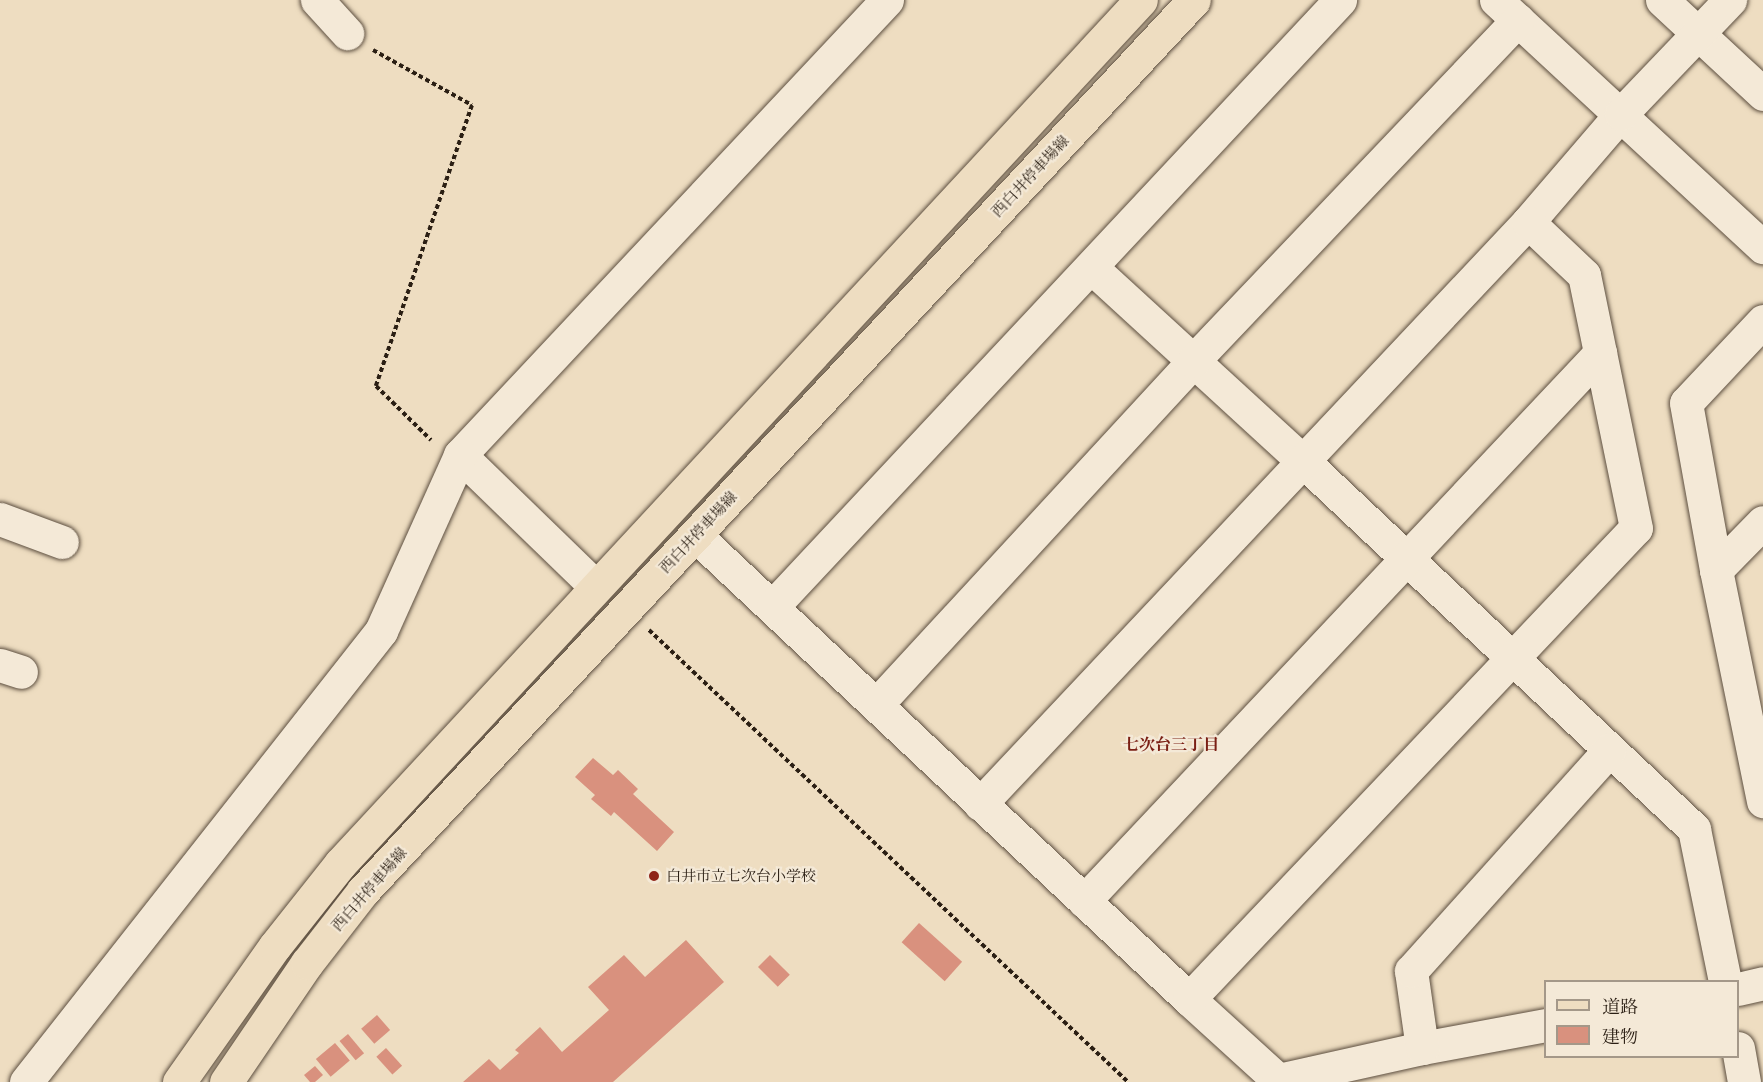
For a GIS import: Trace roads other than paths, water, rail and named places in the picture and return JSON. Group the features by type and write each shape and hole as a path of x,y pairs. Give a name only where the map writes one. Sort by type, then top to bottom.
{"main road":[{"path":"179,1082 275,946 340,864 595,586 1141,0"},
{"name":"西白井停車場線","path":"226,1082 307,963 363,891 1194,0"}],"street":[{"path":"317,0 347,33"},
{"path":"26,1082 381,631 460,455 887,0"},
{"path":"772,606 1340,0"},
{"path":"1662,0 1763,94"},
{"path":"980,804 1528,222 1621,114 1731,0"},
{"path":"877,704 1193,361 1507,10 1763,247"},
{"path":"1189,999 1636,528 1584,275 1528,222"},
{"path":"1091,267 1303,461 1694,830 1725,980"},
{"path":"1763,321 1686,403 1716,570 1763,801"},
{"path":"1084,901 1600,353"},
{"path":"460,455 595,586"},
{"path":"0,519 62,542"},
{"path":"1716,570 1763,522"},
{"path":"695,535 877,704 980,804 1278,1080 1422,1048 1544,1025"},
{"path":"1422,1048 1411,971 1609,750"},
{"path":"1739,989 1763,983"},
{"path":"1739,1058 1744,1082"}],"place":[{"name":"白井市立七次台小学校","path":"654,876"}],"district":[{"name":"七次台三丁目","path":"1171,744"}]}
